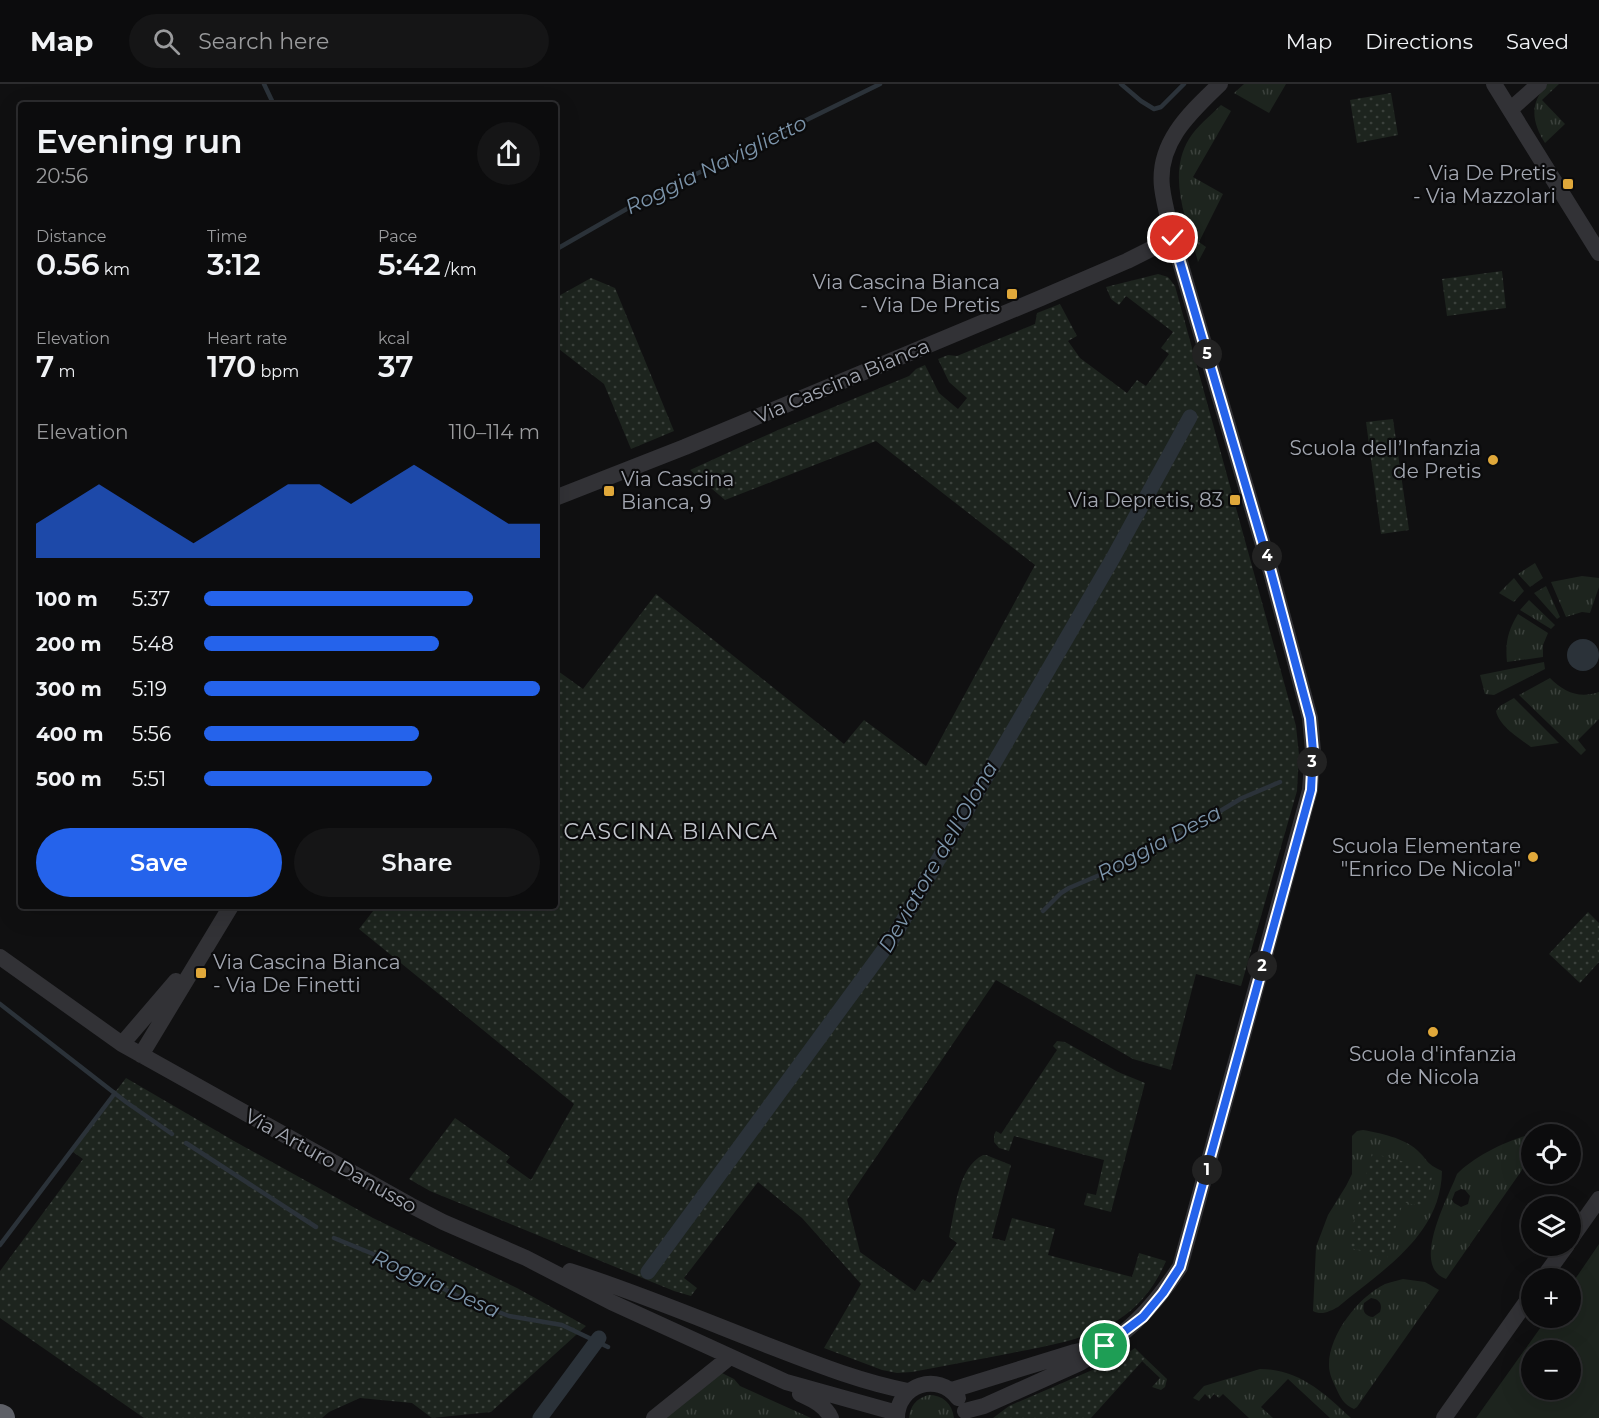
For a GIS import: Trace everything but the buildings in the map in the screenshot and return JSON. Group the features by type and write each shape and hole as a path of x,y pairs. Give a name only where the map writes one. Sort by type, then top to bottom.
{"street":[{"path":"897,1415 900,1401 908,1391 924,1383 944,1385 952,1390 961,1401 965,1414 1080,1364 1143,1317 1163,1293 1180,1267 1311,790 1313,751 1310,718 1271,572 1178,256 1162,186 1163,166 1173,135 1220,84"},
{"path":"1494,84 1599,253"},
{"path":"1511,109 1539,84"},
{"name":"Via Cascina Bianca","path":"558,497 685,447 1126,261 1173,238"},
{"name":"Via Cascina Bianca","path":"1126,261 1178,256"},
{"path":"141,1055 229,909"},
{"path":"122,1044 203,949"},
{"name":"Via Arturo Danusso","path":"0,957 122,1044 443,1222 526,1258 611,1302 786,1382 897,1415"},
{"path":"1581,1224 1599,1199"},
{"name":"Via Arturo Danusso","path":"526,1258 618,1286 807,1361 882,1386 908,1391"},
{"path":"1444,1418 1521,1310"},
{"path":"952,1390 1075,1352 1105,1346"},
{"path":"654,1418 730,1357"},
{"path":"786,1382 806,1381 811,1369 807,1361"},
{"path":"786,1382 796,1392 827,1410 831,1418"}],"green space":[{"path":"1244,84 1286,84 1269,113 1234,93"},
{"path":"1547,84 1559,84 1542,100 1565,124 1545,143 1537,128 1534,113 1537,99"},
{"path":"1391,93 1398,135 1357,143 1350,100"},
{"path":"1221,105 1231,111 1193,177 1223,194 1199,242 1206,247 1198,262 1181,200 1179,169 1182,154 1189,139"},
{"path":"1502,271 1506,308 1447,316 1442,279"},
{"path":"1158,274 1168,277 1175,286 1296,726 1299,755 1297,791 1241,986 1196,974 1171,1070 1133,1059 996,980 847,1200 860,1252 915,1291 923,1279 930,1283 957,1243 949,1237 958,1192 962,1180 974,1161 986,1155 1011,1165 992,1238 1005,1241 1012,1218 1055,1229 1048,1255 1132,1277 1139,1253 1166,1261 1154,1285 1139,1303 1122,1317 1082,1337 1037,1348 897,1373 882,1370 824,1348 861,1284 802,1218 758,1182 684,1278 697,1288 691,1296 430,1191 409,1179 455,1118 510,1157 506,1162 531,1180 574,1104 359,929 375,909 558,909 558,671 583,689 656,594 844,744 864,720 926,766 1035,565 876,441 725,500 690,470 778,430 909,376 916,369 925,365 939,393 958,409 967,398 949,382 938,359 948,355 957,356 1035,324 1037,313 1060,304 1077,336 1068,341 1080,358 1127,393 1137,380 1146,386 1169,354 1161,348 1173,332 1126,296 1119,305 1111,299 1106,287"},
{"path":"591,278 615,288 674,431 631,449 604,384 558,348 558,296"},
{"path":"1393,419 1409,530 1381,534 1366,422"},
{"path":"1535,563 1543,578 1530,587 1518,574"},
{"path":"1582,576 1599,578 1599,587 1590,613 1582,612 1566,617 1551,582"},
{"path":"1514,578 1524,591 1514,602 1499,593"},
{"path":"1546,586 1560,617 1557,619 1534,593"},
{"path":"1529,600 1555,625 1551,629 1520,610"},
{"path":"1518,614 1548,633 1543,645 1543,657 1507,662 1508,637"},
{"path":"1544,662 1545,669 1494,695 1485,694 1480,675"},
{"path":"1550,678 1572,693 1585,695 1599,692 1599,719 1578,740 1586,750 1581,755 1519,695"},
{"path":"1514,698 1559,743 1531,747 1505,727 1496,711"},
{"path":"1588,912 1599,923 1599,962 1580,983 1549,954"},
{"path":"1057,1041 1065,1042 1118,1072 1145,1083 1111,1212 1084,1205 1087,1193 1096,1195 1104,1160 1014,1136 1009,1151 999,1148 994,1142 996,1131 1001,1134 1057,1050 1053,1046"},
{"path":"126,1078 373,1218 517,1288 586,1326 491,1412 432,1418 412,1403 360,1398 329,1412 322,1418 144,1418 0,1318 0,1271 83,1159 70,1150"},
{"path":"1357,1131 1384,1134 1405,1142 1417,1150 1430,1164 1442,1171 1439,1194 1432,1214 1420,1233 1390,1265 1338,1307 1320,1313 1313,1311 1316,1247 1328,1215 1352,1174 1352,1136"},
{"path":"1521,1137 1521,1171 1446,1279 1436,1272 1431,1260 1431,1246 1440,1214 1457,1174 1473,1160","holes":["1461,1189 1470,1196 1468,1204 1461,1207 1452,1200 1455,1192"]},
{"path":"1372,1153 1434,1170 1424,1207 1403,1202 1387,1258 1347,1247"},
{"path":"1599,1244 1599,1418 1476,1418 1521,1355 1521,1400 1581,1400 1581,1340 1532,1340 1540,1328 1581,1328 1581,1270"},
{"path":"1403,1279 1425,1282 1439,1290 1354,1409 1341,1398 1330,1374 1330,1354 1334,1342 1346,1319 1365,1298 1385,1284","holes":["1371,1298 1380,1302 1381,1307 1380,1312 1373,1317 1366,1314 1363,1306"]},
{"path":"1135,1348 1145,1358 1091,1418 993,1418 1009,1406 1120,1358"},
{"path":"1145,1358 1167,1379 1165,1387 1161,1390 1152,1387 1160,1378 1142,1361"},
{"path":"1260,1369 1287,1373 1299,1378 1321,1392 1351,1418 1330,1418 1288,1379 1261,1407 1273,1418 1249,1418 1223,1394 1219,1398 1214,1394 1210,1399 1205,1394 1199,1401 1193,1398 1204,1386"},
{"path":"718,1371 734,1379 740,1386 811,1418 666,1418"},
{"path":"928,1395 938,1396 946,1401 954,1418 909,1418 914,1404"}],"shaded area":[{"path":"1583,639 1594,644 1599,655 1594,666 1583,671 1572,666 1567,655 1572,644"}],"waterway":[{"name":"Roggia Naviglietto","path":"264,84 273,102"},
{"name":"Roggia Naviglietto","path":"558,248 637,203 880,84"},
{"name":"Roggia Naviglietto","path":"1121,84 1154,109 1161,107 1184,84"},
{"name":"Deviatore dell'Olona","path":"648,1272 894,936 1113,558 1190,417"},
{"name":"Roggia Desa","path":"1043,911 1069,888 1170,841 1242,798 1280,782"},
{"name":"Roggia Desa","path":"0,1004 126,1102 172,1134"},
{"name":"Roggia Desa","path":"0,1245 115,1093"},
{"name":"Roggia Desa","path":"186,1143 316,1227"},
{"name":"Roggia Desa","path":"334,1238 378,1256 462,1298 509,1316 562,1325 608,1347"},
{"path":"540,1418 599,1338"}],"place":[{"name":"Via De Pretis - Via Mazzolari","path":"1568,184"},
{"name":"Via Cascina Bianca - Via De Pretis","path":"1012,294"},
{"name":"Scuola dell’Infanzia de Pretis","path":"1493,460"},
{"name":"Via Cascina Bianca, 9","path":"609,491"},
{"name":"Via Depretis, 83","path":"1235,500"},
{"name":"Scuola Elementare \"Enrico De Nicola\"","path":"1533,857"},
{"name":"Via Cascina Bianca - Via De Finetti","path":"201,973"},
{"name":"Scuola d'infanzia de Nicola","path":"1433,1032"}],"district":[{"name":"CASCINA BIANCA","path":"671,831"}],"route":[{"path":"1105,1346 1143,1317 1163,1293 1180,1267 1311,790 1313,751 1310,718 1271,572 1173,238"}]}
